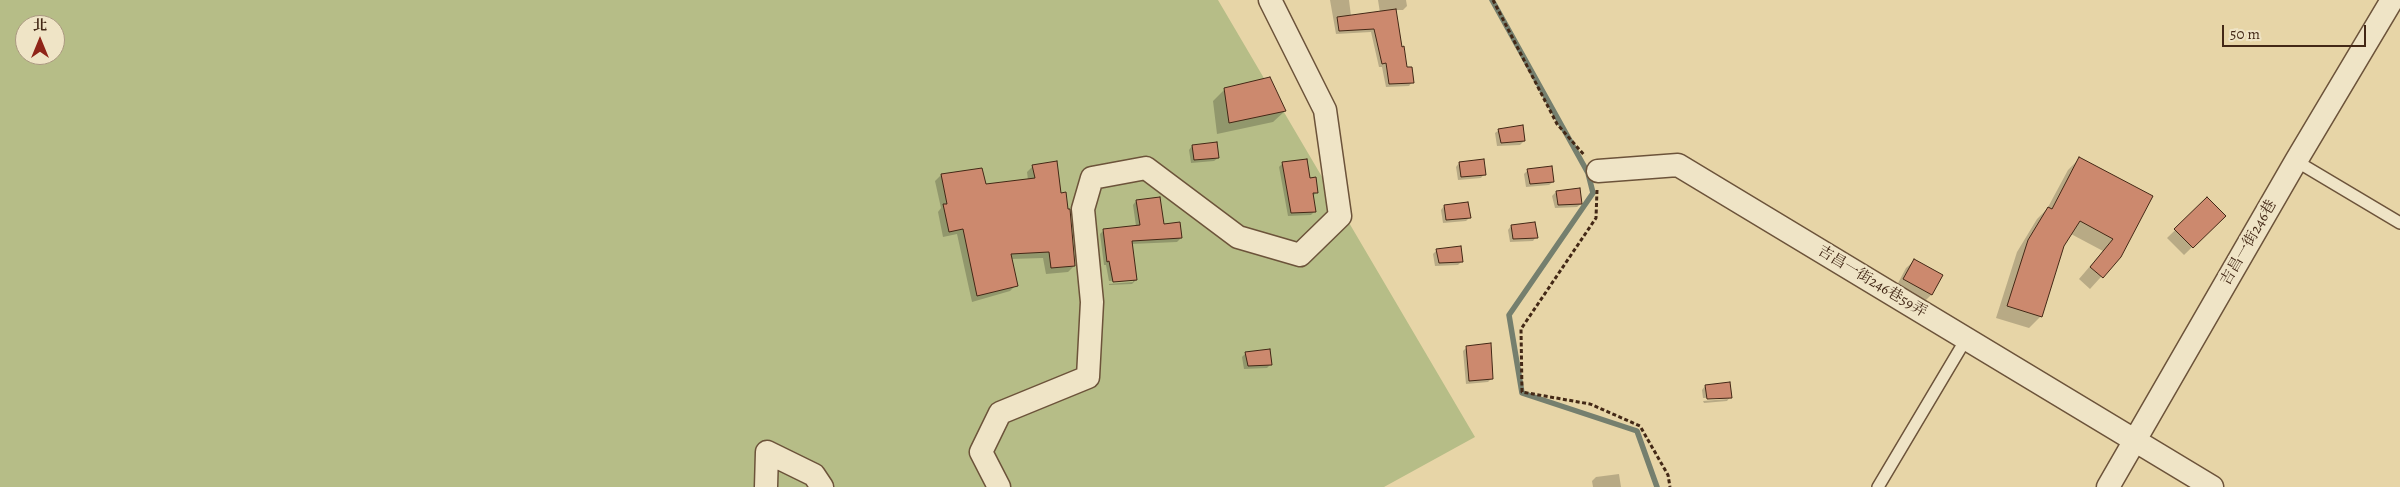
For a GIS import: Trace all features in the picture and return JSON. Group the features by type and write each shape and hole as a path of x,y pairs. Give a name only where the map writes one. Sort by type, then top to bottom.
{"street":[{"path":"999,487 981,452 1000,413 1088,377 1092,302 1083,209 1092,178 1146,168 1238,237 1300,254 1340,216 1325,110 1270,0"},
{"name":"吉昌一街246巷","path":"2108,487 2296,161 2392,0"},
{"name":"吉昌一街246巷59弄","path":"1598,171 1678,165 2134,442 2212,487"},
{"path":"766,487 767,452 814,476 822,487"}],"lane":[{"path":"2296,161 2400,223"},
{"path":"1878,487 1966,339"}],"path":[{"path":"1493,0 1557,124 1598,171 1596,218 1521,329 1522,392 1590,404 1640,426 1668,476 1670,487"}],"green space":[{"path":"0,0 1218,0 1475,437 1384,487 0,487"}],"building":[{"path":"1396,9 1402,47 1404,46 1407,67 1412,67 1414,83 1389,84 1386,63 1382,64 1374,29 1339,31 1337,17"},
{"path":"1270,77 1286,111 1229,123 1224,88"},
{"path":"1523,125 1525,141 1501,143 1498,129"},
{"path":"1217,142 1219,158 1194,160 1192,145"},
{"path":"2079,157 2153,196 2121,257 2103,278 2090,267 2113,239 2080,221 2064,246 2042,317 2007,306 2028,240 2048,207 2052,209"},
{"path":"1307,159 1310,178 1316,177 1318,193 1313,193 1316,212 1291,213 1282,162"},
{"path":"1484,159 1486,175 1461,177 1459,162"},
{"path":"1057,161 1061,193 1066,192 1068,209 1070,209 1075,266 1051,268 1049,252 1011,254 1018,286 977,296 963,229 949,232 943,204 947,204 941,174 982,168 986,184 1035,178 1032,165"},
{"path":"1552,166 1554,182 1530,184 1527,169"},
{"path":"1580,188 1582,204 1558,205 1556,191"},
{"path":"1160,197 1164,224 1180,222 1182,238 1132,241 1137,280 1113,282 1109,261 1107,262 1103,229 1140,225 1136,200"},
{"path":"2207,197 2226,216 2193,248 2174,229"},
{"path":"1468,202 1471,218 1446,220 1444,205"},
{"path":"1535,222 1538,238 1513,239 1511,225"},
{"path":"1461,246 1463,262 1439,263 1436,249"},
{"path":"1914,259 1943,275 1932,295 1903,279"},
{"path":"1491,343 1493,379 1469,381 1466,346"},
{"path":"1270,349 1272,365 1248,366 1245,352"},
{"path":"1730,382 1732,398 1707,399 1705,385"}],"waterway":[{"path":"1492,0 1588,173 1593,193 1509,315 1522,393 1637,431 1657,487"}]}
